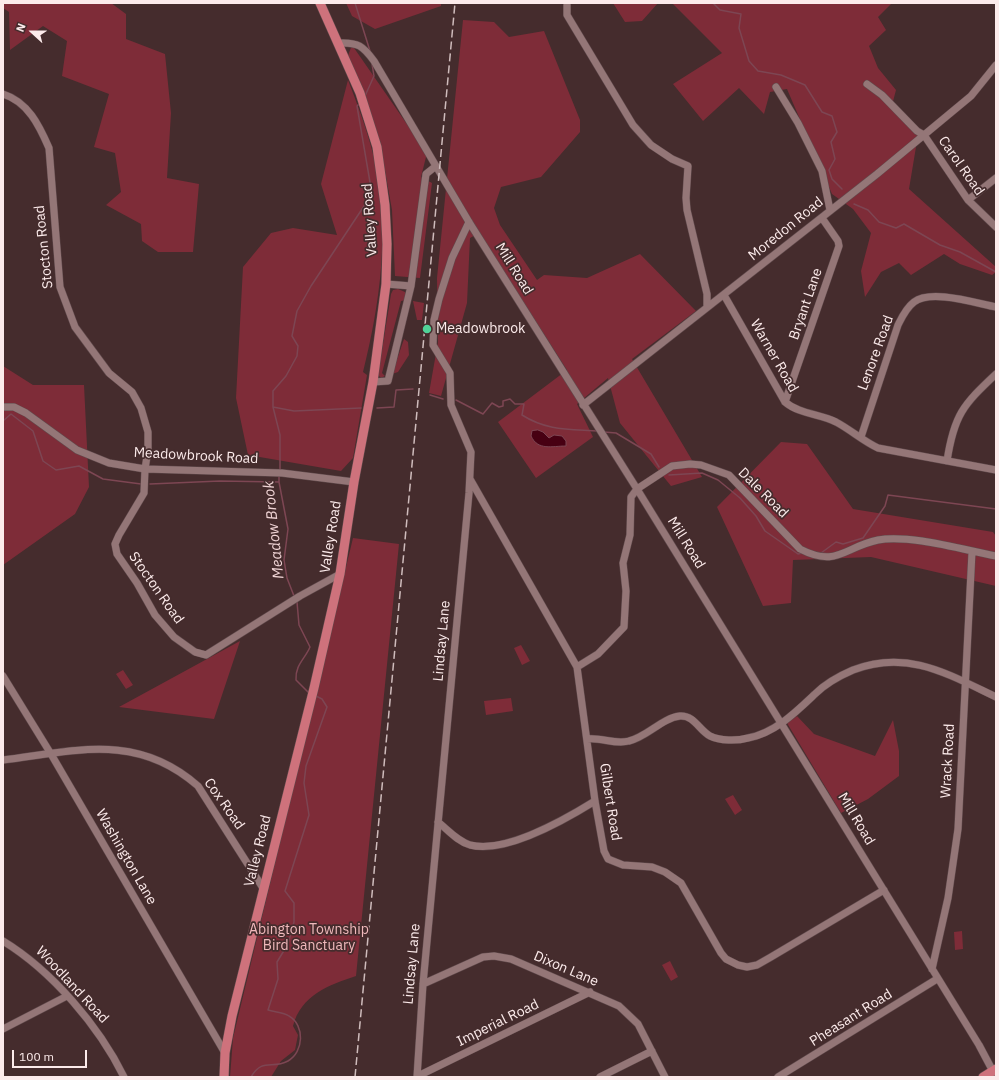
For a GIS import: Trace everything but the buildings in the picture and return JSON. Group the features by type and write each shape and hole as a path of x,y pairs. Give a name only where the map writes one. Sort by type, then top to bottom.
{"main road":[{"name":"Valley Road","path":"224,1077 224,1053 232,1016 314,688 340,574 354,482 373,382 386,284 387,244 385,205 377,147 360,92 320,3"},
{"path":"983,1077 995,1072"}],"street":[{"path":"567,5 566,15 638,130 651,145 672,159 688,166 686,198 687,210 707,294 708,307"},
{"name":"Mill Road","path":"339,43 350,43 365,49 374,61 469,222 782,723 995,1072"},
{"name":"Moredon Road","path":"583,404 822,218 924,135 971,96 996,65"},
{"name":"Carol Road","path":"867,84 882,95 917,131 924,135 968,200 996,227"},
{"path":"776,88 798,123 822,171 830,210"},
{"name":"Stocton Road","path":"3,94 11,96 31,113 49,148 60,287 75,328 109,373 132,392 141,408 148,432 144,493 115,544 117,554 137,583 155,615 174,637 195,652 206,654 300,596 340,574"},
{"path":"373,382 388,381 411,286 426,174 436,166"},
{"path":"968,200 996,178"},
{"name":"Bryant Lane","path":"785,402 839,246 838,240 822,218"},
{"name":"Lindsay Lane","path":"417,1076 423,984 470,479 471,452 451,405 450,373 433,345 434,320 438,299 452,258 469,222"},
{"path":"386,284 411,286"},
{"name":"Warner Road","path":"724,295 785,402 791,407 836,422 861,437 864,441 878,448 996,470"},
{"name":"Lenore Road","path":"861,437 898,325 906,310 914,302 922,298 935,296 996,307"},
{"path":"946,461 951,434 960,412 972,397 996,374"},
{"name":"Meadowbrook Road","path":"3,406 14,407 26,413 77,450 109,463 145,469 282,473 354,482"},
{"name":"Dale Road","path":"637,489 672,466 690,464 714,469 729,475 800,549 812,555 834,558 879,540 915,540 996,556"},
{"name":"Gilbert Road","path":"470,479 577,667 595,801 604,851 608,859 623,866 652,867 665,872 680,883 720,953 726,959 738,965 757,965 884,890"},
{"path":"577,667 598,654 624,627 626,591 623,563 630,535 632,497 637,489"},
{"name":"Wrack Road","path":"932,969 948,898 956,845 972,552"},
{"path":"587,739 615,742 628,741 643,736 667,721 681,716 690,719 710,736 726,740 755,737 782,723 834,679 872,664 898,661 934,668 996,697"},
{"name":"Washington Lane","path":"3,676 224,1053"},
{"name":"Cox Road","path":"3,760 90,748 118,750 155,759 188,778 207,798 263,888"},
{"path":"438,822 458,839 470,845 485,846 522,838 557,824 595,801"},
{"name":"Woodland Road","path":"3,941 22,952 40,967 67,996 100,1034 124,1077"},
{"name":"Dixon Lane","path":"423,984 475,960 494,956 511,959 590,992 619,1006 638,1024 665,1077"},
{"name":"Pheasant Road","path":"778,1077 937,979"},
{"name":"Imperial Road","path":"417,1076 590,992"},
{"path":"3,1029 67,996"},
{"path":"600,1077 652,1051"}],"green space":[{"path":"3,3 111,3 126,14 126,39 165,54 171,113 167,178 199,184 193,252 158,252 142,241 141,224 106,205 121,192 115,153 94,147 109,94 62,76 67,41 43,26 10,50 9,12 3,8"},
{"path":"346,3 441,3 441,6 375,29 352,16"},
{"path":"613,3 658,3 642,21 625,22"},
{"path":"672,3 892,3 878,17 886,30 869,46 878,68 896,90 891,109 918,135 909,189 996,267 996,272 992,275 960,264 944,254 911,275 899,263 881,272 865,297 861,271 871,233 853,209 832,194 787,89 770,92 764,114 739,88 703,121 673,84 722,53"},
{"path":"463,20 494,22 509,37 544,31 580,120 580,132 541,177 501,187 494,208 500,225 537,280 544,275 587,278 640,254 696,311 632,359 702,477 671,486 620,423 608,378 577,404 593,437 536,478 498,422 567,370 479,233 470,238 467,303 441,396 429,393 438,342 437,278"},
{"path":"352,45 427,153 421,177 432,183 420,278 395,276 392,210 380,143 347,58"},
{"path":"348,80 372,148 382,211 382,239 378,293 363,372 367,375 353,458 341,471 248,455 236,398 243,267 271,233 293,228 337,235 321,184"},
{"path":"398,289 405,292 406,300 401,301 382,373 385,376 381,378 378,375 391,294 393,290"},
{"path":"413,301 424,303 422,320 417,320"},
{"path":"404,339 408,342 409,355 398,372 392,374"},
{"path":"3,366 33,385 84,385 89,487 75,514 3,565"},
{"path":"781,442 807,444 853,509 993,532 996,536 996,586 871,557 793,560 791,603 763,606 717,507"},
{"name":"Abington Township Bird Sanctuary","path":"353,538 399,544 356,976 336,983 317,993 302,1006 293,1026 298,1035 295,1050 281,1061 271,1077 230,1077 233,1038"},
{"path":"240,641 214,719 119,707"},
{"path":"521,645 530,661 522,665 514,648"},
{"path":"123,670 133,685 126,689 116,674"},
{"path":"511,698 513,711 486,715 484,701"},
{"path":"797,716 814,734 875,756 893,720 899,751 899,776 868,799 841,813 787,723"},
{"path":"733,795 742,810 735,815 725,799"},
{"path":"962,931 963,949 955,950 954,932"},
{"path":"670,961 678,977 671,981 662,965"}],"shaded area":[{"path":"538,430 543,432 549,438 554,435 562,436 566,441 566,446 546,447 537,444 531,436 532,431"}],"waterway":[{"name":"Meadow Brook","path":"355,3 370,51"},
{"path":"713,3 720,10 741,14 739,28 749,61 758,71 781,75 805,85 822,112 832,116 837,132 831,142 835,159 829,170 832,179 842,189"},
{"name":"Meadow Brook","path":"365,96 374,76 372,64"},
{"name":"Meadow Brook","path":"280,471 280,435 273,407 273,391 286,376 297,356 298,346 292,336 297,311 311,286 372,194 357,106 359,104"},
{"path":"854,204 868,210 879,222 896,228 904,224 940,245 960,252 996,272"},
{"path":"377,408 394,407 396,390 413,389"},
{"path":"430,395 443,399"},
{"path":"456,400 483,414 492,403 499,407 503,406 503,401 510,399 515,404 524,404 522,415 540,424 550,427 598,431"},
{"path":"273,407 294,411 361,408"},
{"path":"3,421 11,414 33,431 43,461 56,470 79,466 103,479 141,484"},
{"path":"604,432 616,433 651,454 659,467"},
{"path":"669,475 702,473 718,480 740,498 756,516 765,531 798,554 802,553"},
{"name":"Meadow Brook","path":"279,475 288,529 284,560 287,578 294,596"},
{"path":"150,484 220,481 279,482"},
{"path":"821,553 836,542 843,544 863,538 885,506 888,495 996,509"},
{"name":"Meadow Brook","path":"297,602 299,625 310,647 297,670 296,680 309,693"},
{"name":"Meadow Brook","path":"251,1077 260,1067 288,1061 293,1057 300,1045 300,1032 294,1020 284,1014 268,1010 278,979 277,962 288,944 294,922 294,903 285,891 309,815 304,783 306,766 327,707 322,699 316,696"}],"railway":[{"path":"355,1077 455,3"}],"place":[{"name":"Meadowbrook","path":"427,329"}]}
